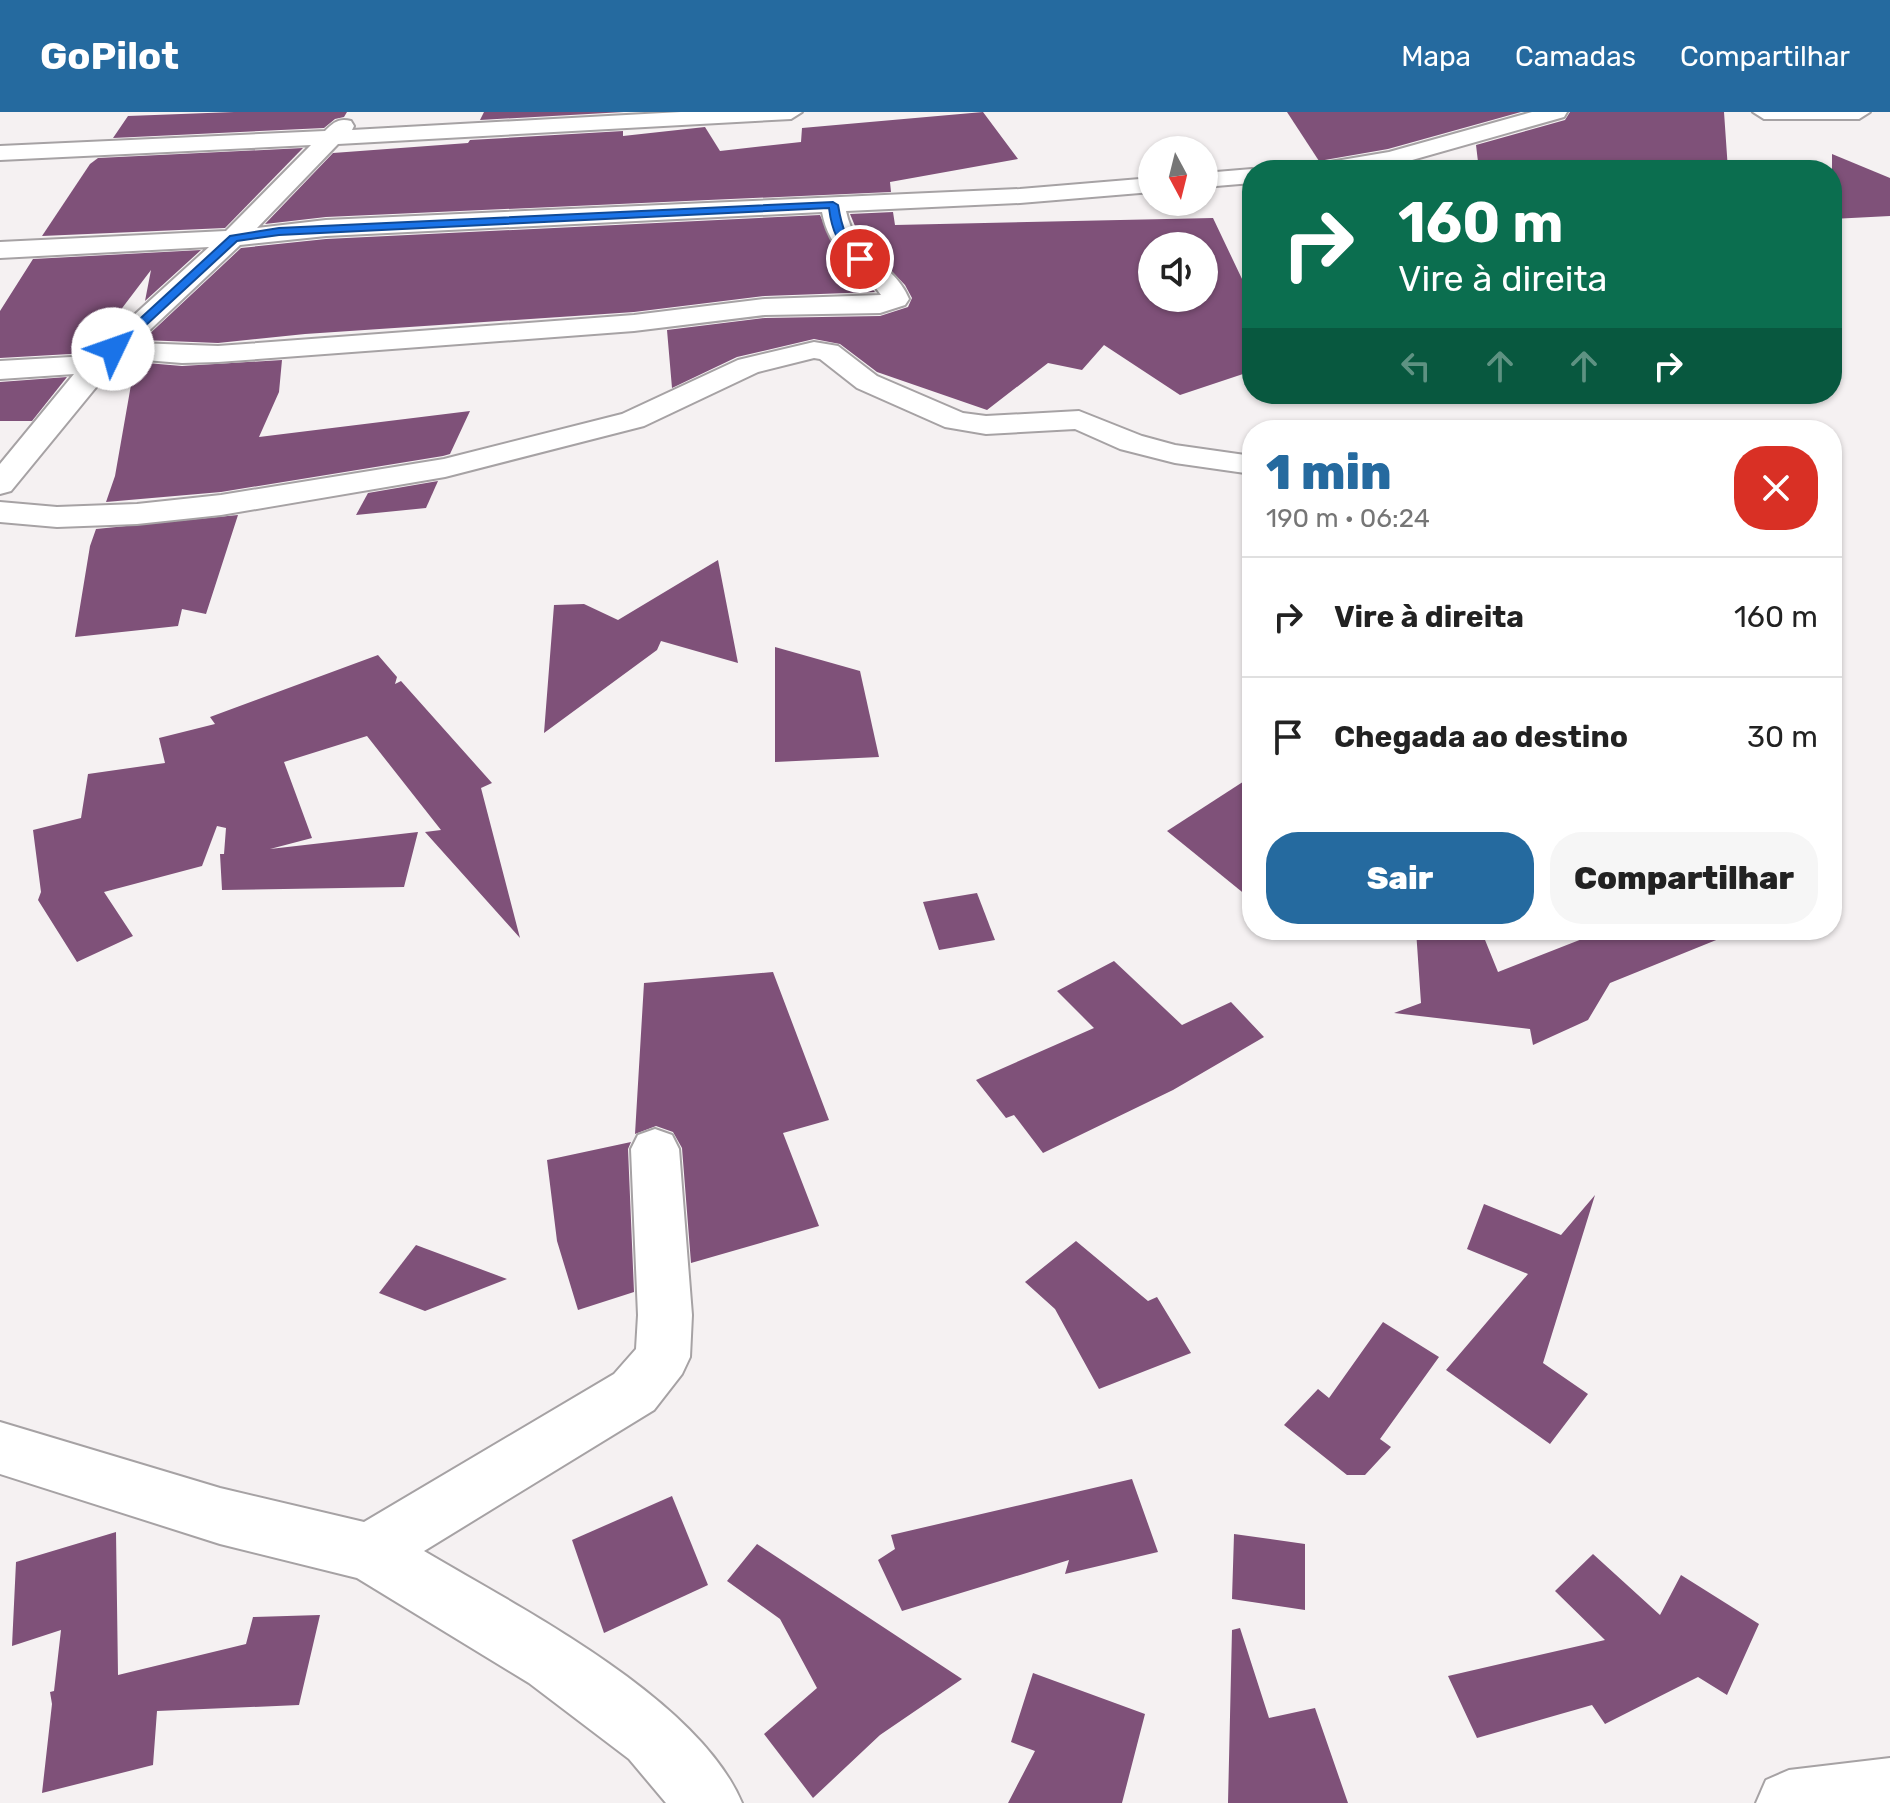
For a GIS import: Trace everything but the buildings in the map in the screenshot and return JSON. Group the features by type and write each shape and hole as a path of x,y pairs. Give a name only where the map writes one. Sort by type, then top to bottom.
{"street":[{"path":"0,484 105,357 233,238 331,137 360,112"},
{"path":"0,153 791,112"},
{"path":"1385,160 1556,112"},
{"path":"1764,112 1859,112"},
{"path":"1218,179 1242,177"},
{"path":"0,250 233,238 326,228 1020,196 1138,186"},
{"path":"0,370 105,357 218,354 634,323 765,307 880,305 896,299 892,289 844,243 837,230 833,205"},
{"path":"0,512 57,517 137,514 221,505 445,468 633,420 739,370 814,350 828,352 867,382 956,421 986,425 1079,420 1131,443 1175,454 1242,464"},
{"path":"369,1552 634,1392 663,1357 665,1315 655,1149"},
{"path":"0,1448 220,1516 369,1552 563,1670 652,1736 709,1803"},
{"path":"1789,1803 1890,1791"}],"route":[{"path":"113,349 233,238 279,232 833,205 837,230 844,243 860,259"}]}
